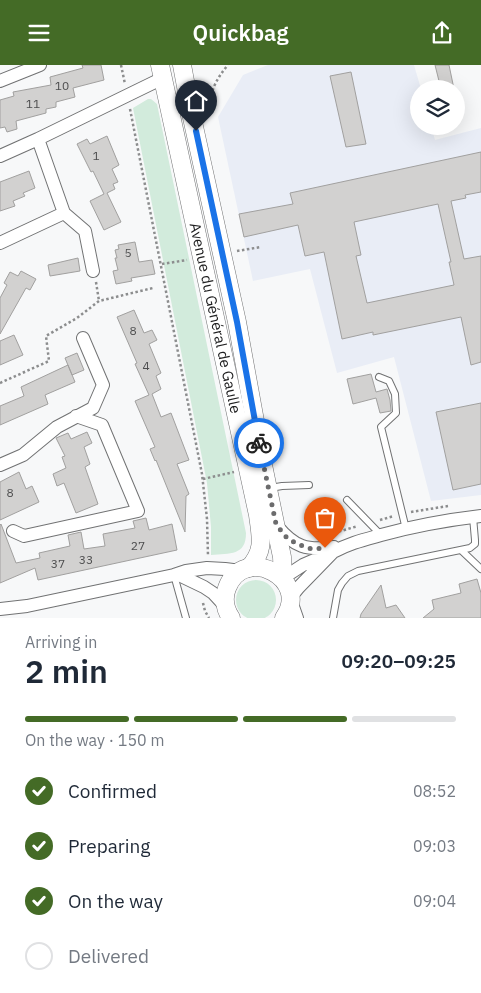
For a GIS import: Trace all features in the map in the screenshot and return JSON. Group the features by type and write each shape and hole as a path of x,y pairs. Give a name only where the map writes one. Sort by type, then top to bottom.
{"street":[{"path":"0,81 40,65"},
{"path":"0,156 38,139 162,72 184,66"},
{"name":"Avenue du Général de Gaulle","path":"184,66 191,113 235,313 276,524 282,557 282,579 289,590 290,599 297,618"},
{"name":"Avenue du Général de Gaulle","path":"162,72 261,536 258,556 229,582 224,598 228,612"},
{"path":"38,139 64,213 85,231 93,271"},
{"path":"0,243 64,213"},
{"path":"0,465 23,455 58,427 93,408 103,385 83,338"},
{"path":"14,531 24,536 138,511 102,425 76,416"},
{"path":"276,524 285,536 292,541 312,549 348,544 406,529 477,516"},
{"path":"0,609 27,606 186,571 258,567 276,572 282,579 302,565 348,544"},
{"path":"284,618 290,606 290,599 333,552"},
{"path":"176,574 213,593 228,612"}],"lane":[{"path":"379,377 389,381 395,394 396,413 381,427 406,529"},
{"path":"268,489 282,486 309,485"},
{"path":"347,500 380,535"},
{"path":"333,618 338,590 348,576 358,571 470,548 475,544 477,516"},
{"path":"461,550 481,569"},
{"path":"176,574 186,618"}],"path":[{"path":"121,65 126,88"},
{"path":"208,109 210,93 228,65"},
{"path":"129,103 164,273 203,479 207,519 208,562"},
{"path":"93,271 99,301"},
{"path":"0,383 49,361 46,336 76,318 99,301 153,288"},
{"path":"203,479 241,470"}],"shaded area":[{"path":"268,65 414,65 418,80 410,80 410,135 434,135 435,140 454,135 465,135 465,132 481,128 481,495 431,501 394,357 337,373 310,269 253,281 218,117 243,75"}],"green space":[{"path":"148,99 157,104 246,533 243,546 236,552 211,555 211,527 207,483 133,108"},
{"path":"248,581 264,581 273,589 276,596 275,608 266,618 246,618 237,608 237,592"}],"building":[{"path":"82,65 101,65 104,80 73,88 75,97 56,102 56,107 46,109 46,113 16,121 17,129 7,132 5,127 0,128 0,100 14,96 13,92 51,85 50,77 83,68"},
{"path":"435,65 449,65 452,80 439,80"},
{"path":"351,72 366,144 346,147 330,76"},
{"path":"107,136 119,165 112,169 118,182 113,184 115,189 107,193 121,222 104,230 90,201 104,194 77,144 87,139 90,144"},
{"path":"481,152 481,192 465,195 466,198 451,201 464,259 481,256 481,362 471,365 461,317 373,335 373,332 342,339 324,252 305,256 298,225 244,237 239,214 293,204 290,193","holes":["438,204 451,262 449,262 454,285 367,303 356,256 361,255 354,222"]},
{"path":"29,171 35,188 23,193 25,196 13,201 15,206 0,211 0,182"},
{"path":"135,242 139,262 152,260 155,274 131,278 132,281 116,284 113,271 118,270 115,250 119,249 118,245"},
{"path":"78,258 80,271 50,276 48,265"},
{"path":"21,271 36,279 30,290 26,288 0,334 0,298 7,285 4,283 10,272 18,276"},
{"path":"134,310 144,333 152,330 157,340 149,344 161,373 156,376 161,389 152,394 161,417 171,413 189,460 177,464 189,494 186,496 185,532 150,449 155,447 135,401 149,395 117,317"},
{"path":"14,335 23,355 0,365 0,341"},
{"path":"77,353 84,370 72,375 65,358"},
{"path":"68,365 75,382 45,395 48,404 0,425 0,406 24,396 21,387"},
{"path":"371,374 376,392 387,389 391,411 380,413 376,398 353,404 347,379"},
{"path":"481,403 481,484 453,490 436,412"},
{"path":"87,432 92,443 84,447 90,464 85,467 98,504 76,513 64,483 57,486 53,474 66,468 62,457 65,456 56,438 68,433 71,439"},
{"path":"19,472 26,489 32,486 39,502 0,520 0,482"},
{"path":"146,518 149,530 172,524 177,550 38,580 35,568 0,583 1,524 16,563 40,558 39,553 70,546 68,535 81,532 84,549 105,546 103,534 135,528 133,521"},
{"path":"477,579 481,593 481,618 423,618 434,609 432,600 461,593 459,584"},
{"path":"381,585 386,608 396,605 405,618 360,618"}],"way so far":[{"path":"259,443 276,524 285,536 300,545 312,549 325,548"}],"route":[{"path":"196,131 237,322 259,443"}]}
